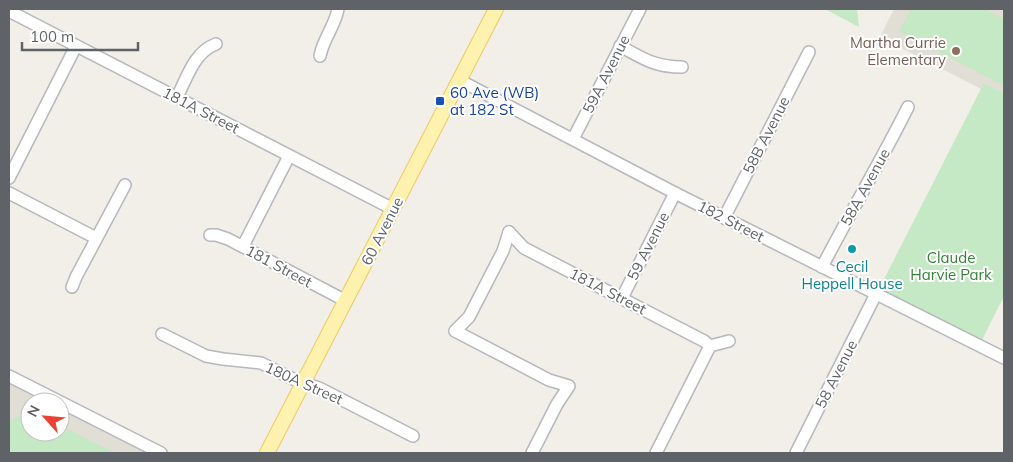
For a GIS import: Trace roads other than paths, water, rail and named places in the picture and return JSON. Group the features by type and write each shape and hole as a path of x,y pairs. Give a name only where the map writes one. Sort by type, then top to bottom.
{"main road":[{"name":"60 Avenue","path":"267,453 496,9"}],"street":[{"path":"320,56 322,46 338,9"},
{"name":"59A Avenue","path":"573,139 640,9"},
{"name":"181A Street","path":"9,11 393,210"},
{"path":"177,97 199,54 216,44"},
{"path":"9,178 76,46"},
{"path":"620,46 664,67 682,67"},
{"name":"58B Avenue","path":"724,218 809,52"},
{"name":"182 Street","path":"459,80 724,218 1004,358"},
{"name":"58A Avenue","path":"822,267 908,107"},
{"path":"243,246 289,156"},
{"path":"72,287 124,184"},
{"path":"9,193 96,238"},
{"name":"59 Avenue","path":"622,298 675,193"},
{"name":"181A Street","path":"532,453 557,404 569,386 549,380 455,331 469,317 503,251 509,232 524,248 704,340 710,346"},
{"name":"181 Street","path":"210,236 222,236 243,246 346,301"},
{"name":"58 Avenue","path":"796,453 876,294"},
{"name":"180A Street","path":"162,334 206,356 262,363 319,388 413,436"},
{"path":"656,453 710,346 729,341"},
{"path":"9,376 161,453"}],"place":[{"name":"Martha Currie Elementary","path":"956,51"},
{"name":"60 Ave (WB) at 182 St","path":"440,101"},
{"name":"Cecil Heppell House","path":"852,249"}],"park label":[{"name":"Claude Harvie Park","path":"951,266"}]}
